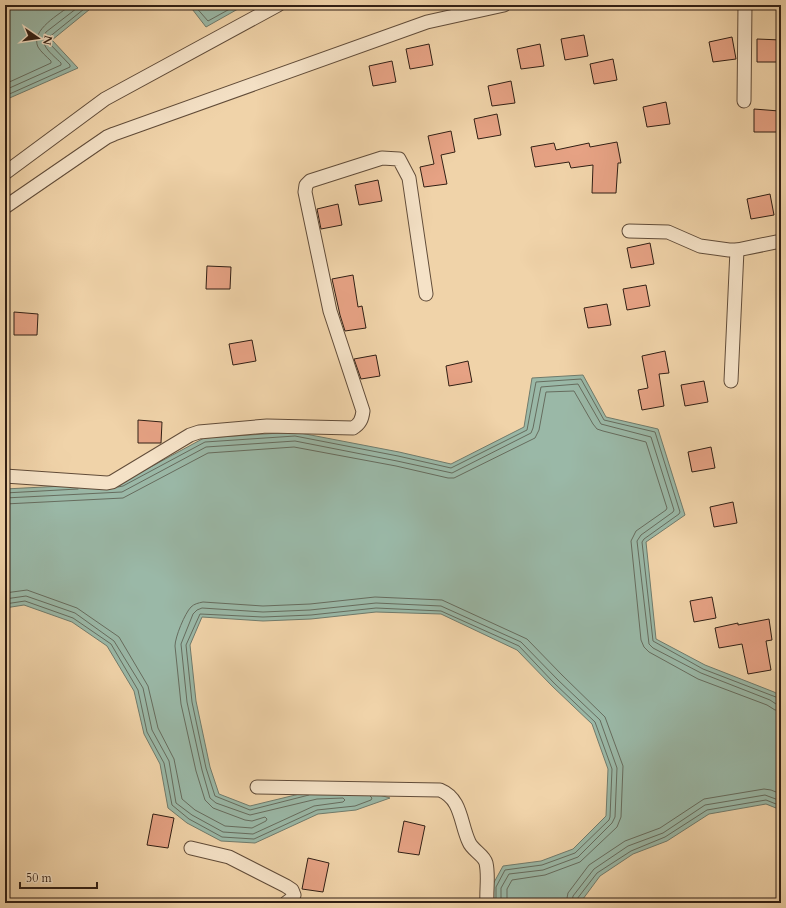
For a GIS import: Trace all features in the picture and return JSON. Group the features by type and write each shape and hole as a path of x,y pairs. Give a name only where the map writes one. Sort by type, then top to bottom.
{"street":[{"path":"5,173 105,99 278,5"},
{"path":"5,207 107,137 114,134 427,22 504,5"},
{"path":"744,101 745,5"},
{"path":"5,476 107,483 112,482 194,433 267,426 353,428 358,425 362,418 363,412 330,311 305,192 306,185 310,181 382,158 399,159 409,178 426,294"},
{"path":"629,231 668,232 700,246 737,250 781,242"},
{"path":"731,381 737,250"},
{"path":"257,787 440,790 447,793 454,799 469,842 486,860 487,903"},
{"path":"191,848 230,856 286,886 292,890 294,895 286,903"}],"water":[{"path":"5,5 95,5 52,40 78,68 5,100"},
{"path":"189,5 245,5 206,27"},
{"path":"583,375 606,417 658,429 685,515 646,542 656,639 705,665 781,696 781,810 766,804 709,814 667,841 633,854 600,876 580,903 492,903 492,886 503,866 541,861 573,849 606,816 608,769 592,724 517,650 441,614 376,612 311,619 263,621 202,617 190,645 196,701 210,767 219,794 250,806 316,790 362,790 390,798 356,810 318,814 255,843 221,841 187,823 168,808 160,764 144,734 134,691 107,646 72,622 24,605 5,608 5,489 121,483 204,438 295,432 399,452 451,464 524,427 532,378"}],"building":[{"path":"584,35 588,56 565,60 561,39"},
{"path":"732,37 736,59 713,62 709,42"},
{"path":"757,39 781,40 781,62 757,62"},
{"path":"429,44 433,65 410,69 406,49"},
{"path":"540,44 544,66 521,69 517,49"},
{"path":"613,59 617,80 594,84 590,64"},
{"path":"392,61 396,82 373,86 369,66"},
{"path":"511,81 515,103 492,106 488,86"},
{"path":"666,102 670,124 647,127 643,107"},
{"path":"754,109 779,111 778,132 754,132"},
{"path":"497,114 501,135 478,139 474,119"},
{"path":"451,131 455,152 441,155 447,184 424,187 420,167 434,164 428,136"},
{"path":"617,142 621,163 618,163 616,193 592,193 593,165 571,168 569,162 535,167 531,147 554,143 556,150 589,143 590,147"},
{"path":"378,180 382,201 359,205 355,185"},
{"path":"770,194 774,215 751,219 747,199"},
{"path":"338,204 342,225 321,229 317,209"},
{"path":"650,243 654,264 631,268 627,248"},
{"path":"207,266 231,267 230,289 206,289"},
{"path":"353,275 358,307 362,306 366,328 345,331 332,279"},
{"path":"646,285 650,306 627,310 623,289"},
{"path":"607,304 611,325 588,328 584,308"},
{"path":"14,312 38,314 37,335 14,335"},
{"path":"252,340 256,361 233,365 229,344"},
{"path":"665,351 669,373 659,374 664,406 642,410 638,390 648,388 642,356"},
{"path":"376,355 380,376 361,379 354,359"},
{"path":"468,361 472,382 449,386 446,366"},
{"path":"704,381 708,402 685,406 681,385"},
{"path":"138,420 162,422 161,443 138,443"},
{"path":"711,447 715,468 692,472 688,452"},
{"path":"733,502 737,523 714,527 710,507"},
{"path":"712,597 716,618 694,622 690,601"},
{"path":"769,619 772,640 766,641 771,670 748,674 742,644 719,648 715,628"},
{"path":"153,814 174,818 168,848 147,845"},
{"path":"404,821 425,826 419,855 398,852"},
{"path":"308,858 329,863 323,892 302,889"}]}
